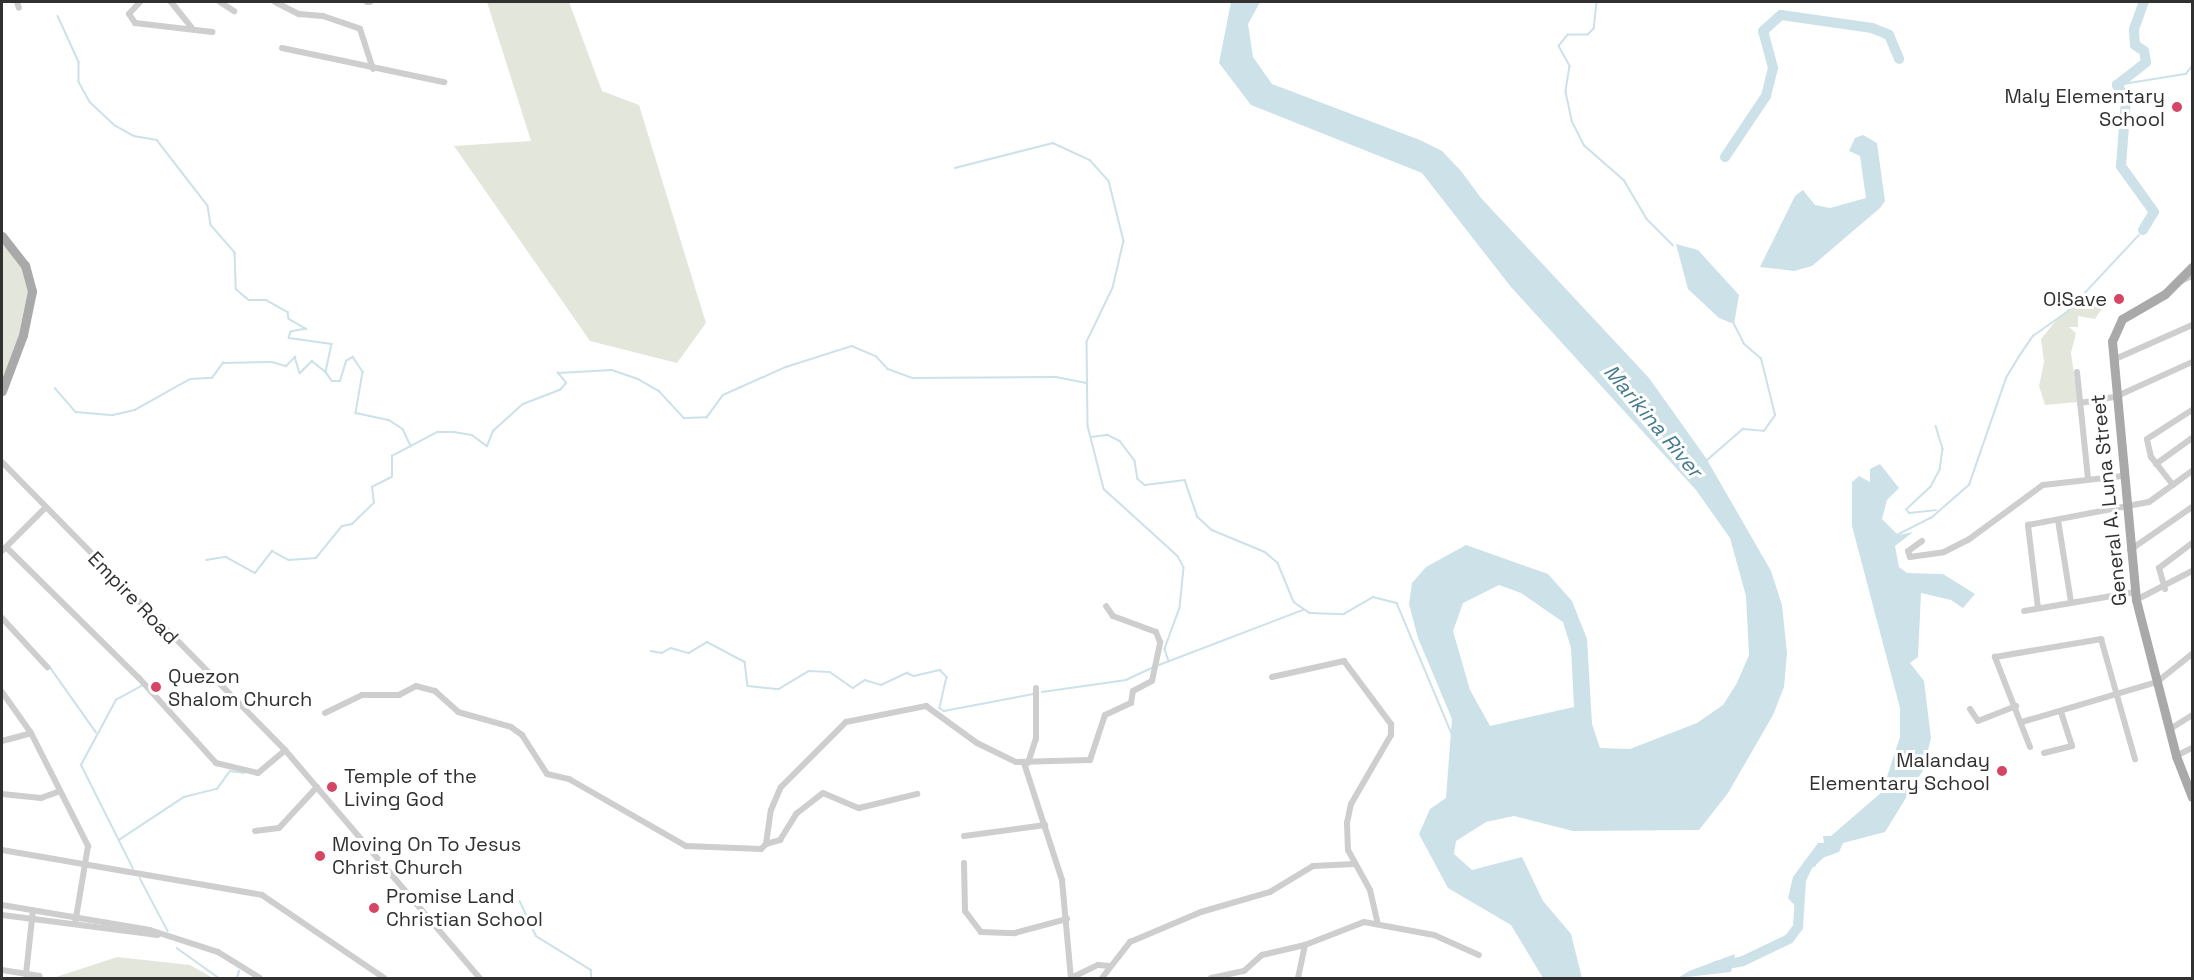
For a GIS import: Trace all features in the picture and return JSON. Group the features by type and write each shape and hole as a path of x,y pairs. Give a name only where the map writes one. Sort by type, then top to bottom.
{"main road":[{"path":"2,236 25,265 32,291 23,335 2,391"},
{"name":"General A. Luna Street","path":"2193,267 2178,282 2122,319 2113,334 2115,397 2136,596 2176,756 2193,797"}],"street":[{"path":"140,2 129,14 131,22 191,27 212,32"},
{"path":"171,2 181,4 191,27"},
{"path":"220,2 234,11"},
{"path":"275,2 360,29 373,69"},
{"path":"282,48 373,69 444,82"},
{"path":"2178,282 2193,276"},
{"path":"2113,360 2193,325"},
{"path":"2080,403 2115,397 2193,362"},
{"path":"2077,372 2088,478"},
{"path":"2173,485 2156,464 2147,439 2193,410"},
{"path":"2156,464 2193,438"},
{"name":"Empire Road","path":"2,462 285,750 479,977"},
{"path":"2038,608 2028,525 2149,502 2193,471"},
{"path":"1922,541 1907,552 1911,558 1926,556 1968,540 2043,485 2088,478 2122,476"},
{"path":"2130,550 2162,533 2193,507"},
{"path":"45,508 4,549 139,678 216,763 251,775 266,770 285,750"},
{"path":"2058,520 2071,602"},
{"path":"2164,589 2159,568 2193,543"},
{"path":"2024,611 2071,602 2136,596 2164,589 2193,571"},
{"path":"766,844 771,810 781,788 846,722 926,706 977,742 1026,763 1090,760 1105,715 1131,704 1133,691 1152,681 1152,667 1159,636 1113,616 1107,606"},
{"path":"2,618 47,667"},
{"path":"2030,747 2016,706 1995,657 2101,639 2135,759"},
{"path":"2022,722 2157,682 2193,654"},
{"path":"1272,677 1344,661 1391,724 1391,735 1349,807 1348,850 1370,890 1377,921"},
{"path":"325,713 362,696 399,694 416,686 435,691 450,708 516,731 547,774 569,779 686,846 761,849 766,844 780,840 796,814 823,794 859,808 917,794"},
{"path":"1036,688 1036,740 1026,763 1062,880 1071,978 1098,965 1110,966"},
{"path":"2,692 31,733 88,846 87,864 75,924"},
{"path":"1970,709 1978,721 2016,706"},
{"path":"2044,753 2072,746 2061,712"},
{"path":"2170,729 2193,715"},
{"path":"2,741 31,733"},
{"path":"2176,756 2193,748"},
{"path":"255,831 279,828 317,787"},
{"path":"2,794 41,798 61,792"},
{"path":"964,836 1045,825"},
{"path":"2,850 175,877 262,895 279,903 327,942 384,978"},
{"path":"964,862 965,911 981,932 1015,933 1067,919"},
{"path":"1102,978 1130,942 1190,916 1270,892 1313,866 1354,864"},
{"path":"2,905 76,915 158,935 218,952 260,978"},
{"path":"26,974 33,910"},
{"path":"2,915 158,935"},
{"path":"1212,978 1244,971 1262,956 1305,945 1341,927 1377,921 1434,935 1479,955"},
{"path":"1298,978 1305,945"},
{"path":"2,970 40,976"}],"shaded area":[{"path":"487,2 569,2 602,91 639,105 706,323 677,363 590,341 454,146 531,141"},
{"path":"2,239 27,274 29,305 2,388"},
{"path":"2087,295 2098,295 2106,302 2095,319 2078,316 2078,327 2069,327 2076,333 2071,353 2078,402 2045,405 2039,386 2044,362 2041,339 2059,317"},
{"path":"117,957 190,965 213,978 53,978"}],"water":[{"name":"Marikina River","path":"1231,2 1260,2 1248,24 1253,57 1272,84 1420,140 1442,151 1461,171 1481,198 1649,378 1706,458 1771,571 1782,605 1787,653 1784,687 1773,715 1728,793 1699,830 1573,831 1514,816 1486,822 1456,841 1454,854 1472,870 1522,857 1543,901 1571,934 1582,978 1543,978 1511,925 1448,888 1419,834 1430,809 1446,798 1452,719 1418,638 1409,604 1412,583 1426,567 1466,545 1548,574 1572,601 1587,639 1592,724 1600,748 1630,749 1697,723 1723,705 1737,683 1749,655 1746,596 1730,538 1696,490 1511,287 1422,173 1251,105 1219,63","holes":["1499,585 1521,593 1563,622 1571,648 1574,707 1490,726 1470,690 1453,631 1463,603"]},
{"path":"1863,135 1877,143 1885,201 1880,208 1812,266 1794,271 1760,267 1795,196 1803,190 1815,205 1830,208 1866,198 1860,156 1849,151 1855,138"},
{"path":"1676,244 1698,250 1739,295 1734,324 1719,318 1688,289"},
{"path":"1880,464 1899,488 1887,500 1882,519 1898,535 1913,532 1895,546 1899,567 1907,573 1943,574 1975,594 1963,608 1951,600 1921,593 1918,657 1910,663 1924,681 1931,738 1923,770 1885,832 1843,843 1839,852 1825,857 1817,853 1816,866 1801,872 1797,894 1804,912 1793,923 1798,909 1788,898 1793,877 1818,843 1824,843 1823,836 1831,836 1882,792 1900,737 1900,708 1852,526 1852,482 1859,476 1870,482 1870,469"},
{"path":"1735,954 1731,972 1678,978 1689,971"}],"waterway":[{"path":"1597,2 1594,29 1588,35 1568,35 1559,46 1570,66 1566,92 1572,121 1584,145 1624,180 1647,219 1673,245"},
{"path":"2143,230 2154,212 2121,166 2126,99 2117,85 2146,62 2144,51 2135,45 2134,29 2144,2"},
{"path":"1725,157 1766,96 1773,68 1763,31 1781,15 1872,28 1889,35 1899,59"},
{"path":"58,16 79,62 79,82 90,102 116,126 134,136 157,140 208,206 211,225 235,253 236,289 249,300 266,300 288,312 289,319 306,329 291,332 289,338 332,344 326,372 332,381 340,381 346,361 353,357 363,372 356,413 389,420 403,429 411,446 437,432 472,435 487,446 493,431 523,404 560,390 566,383 558,373 612,370 638,379 659,391 684,418 707,417 723,395 786,367 852,346 876,356 888,369 913,378 1056,377 1087,383"},
{"path":"2117,85 2186,74 2192,66"},
{"path":"955,168 1053,143 1090,160 1109,181 1124,241 1113,288 1087,342 1088,426 1104,489 1178,556 1184,568 1180,608 1165,649 1169,661"},
{"path":"1897,535 1931,518 1969,485 2006,378 2018,358 2033,336 2067,312 2139,235"},
{"name":"Marikina River","path":"1706,461 1743,429 1764,431 1775,415 1761,359 1744,344 1734,324"},
{"path":"55,388 76,412 113,415 135,410 190,379 212,378 223,363 272,362 286,366 295,357 300,373 312,361 325,371"},
{"path":"1936,426 1943,449 1940,470 1931,487 1907,509 1909,513 1936,510"},
{"path":"1091,437 1108,435 1120,441 1135,461 1138,479 1145,485 1185,480 1198,517 1212,530 1265,552 1278,563 1294,602 1310,613 1344,614 1373,597 1397,603 1452,734"},
{"path":"206,560 226,557 255,573 272,551 289,560 316,558 342,526 352,524 374,503 372,487 392,477 392,456 411,446"},
{"path":"1159,665 1303,610"},
{"path":"651,651 662,653 671,648 689,653 707,642 745,662 748,686 779,689 809,671 830,672 853,688 865,680 881,685 907,673 914,676 940,670 947,677 940,708 944,711 1034,694"},
{"path":"50,667 96,732"},
{"path":"1042,692 1126,680 1152,668"},
{"path":"133,869 81,765 116,700 141,686"},
{"path":"119,840 184,797 217,789 230,771 244,773"},
{"path":"1716,966 1743,961 1789,939 1798,927 1801,880 1808,865 1831,844"},
{"path":"140,878 168,931"},
{"path":"520,901 536,936 591,970 592,978"},
{"path":"177,948 219,978"},
{"path":"237,978 239,971"}],"place":[{"name":"Maly Elementary School","path":"2177,107"},
{"name":"O!Save","path":"2119,299"},
{"name":"Quezon Shalom Church","path":"156,687"},
{"name":"Malanday Elementary School","path":"2002,771"},
{"name":"Temple of the Living God","path":"332,787"},
{"name":"Moving On To Jesus Christ Church","path":"320,856"},
{"name":"Promise Land Christian School","path":"374,908"}]}
